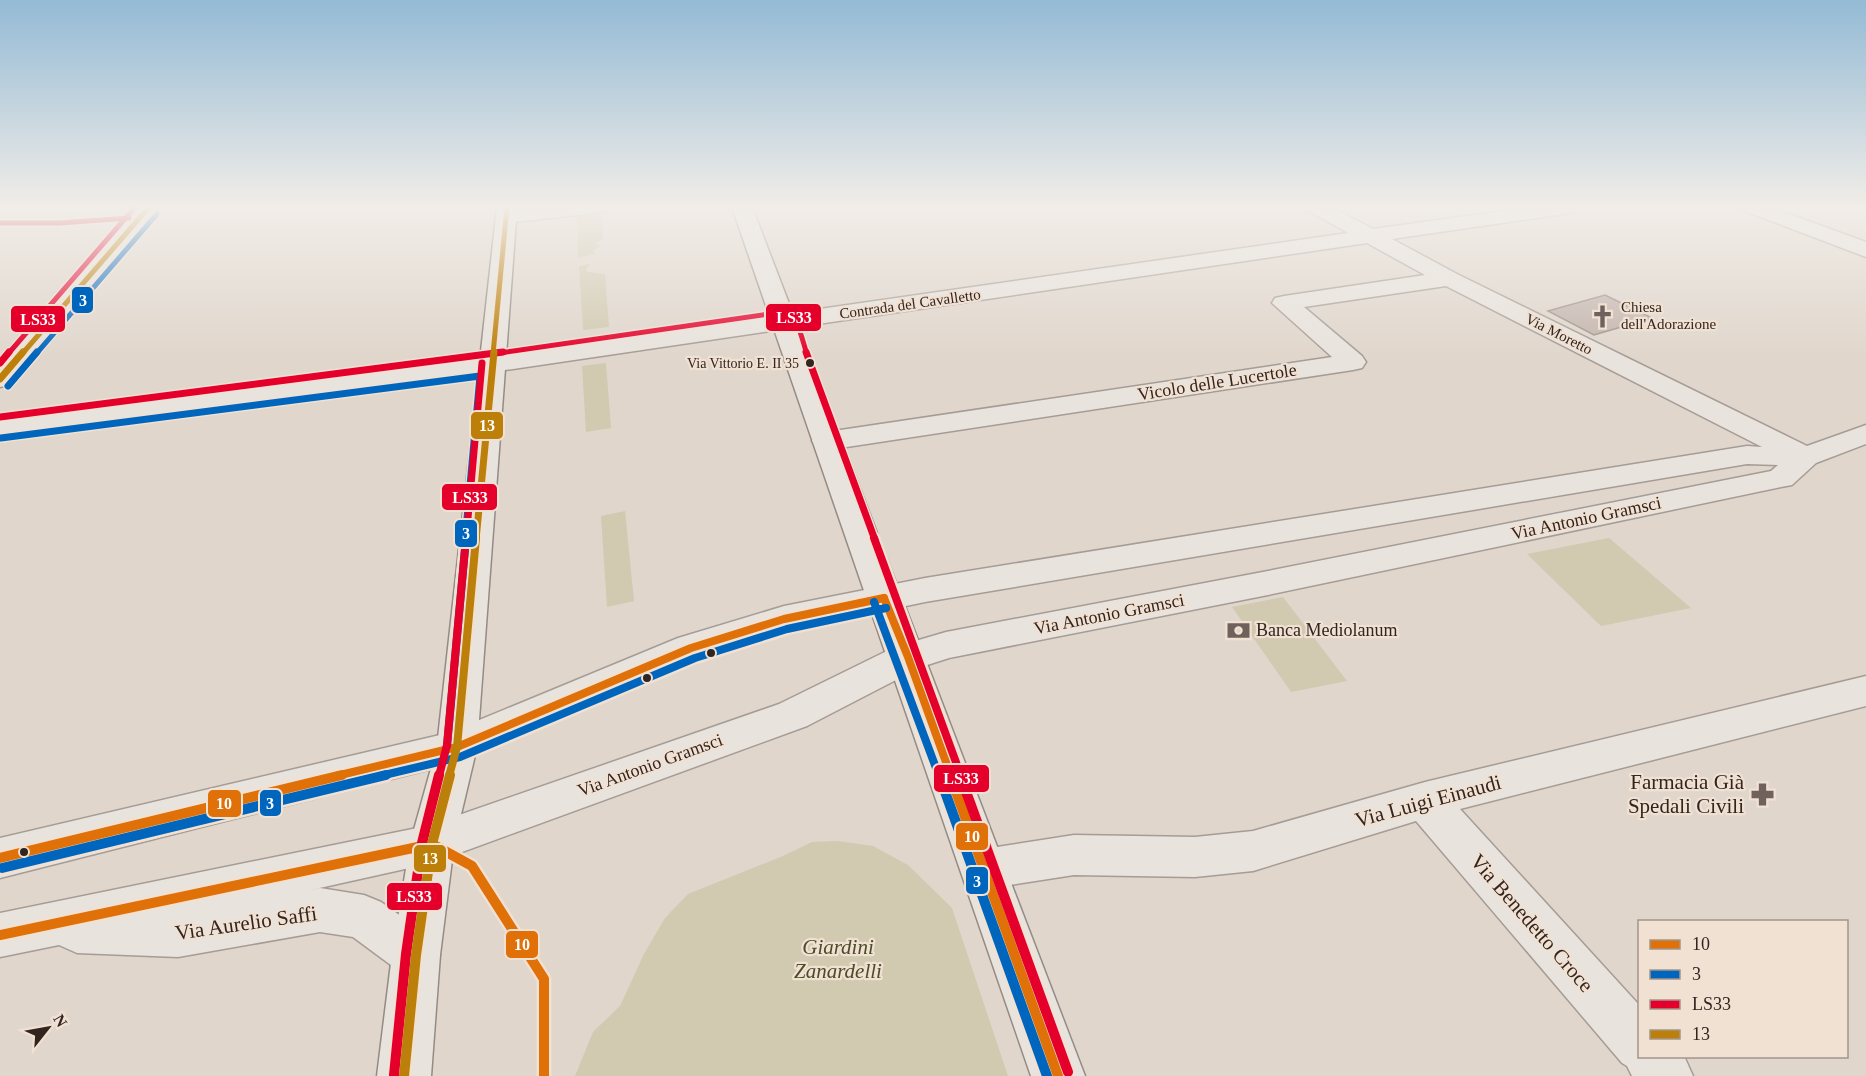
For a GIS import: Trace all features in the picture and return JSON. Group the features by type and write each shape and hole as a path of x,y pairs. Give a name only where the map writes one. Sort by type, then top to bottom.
{"street":[{"path":"0,379 106,257"},
{"path":"404,1076 416,955 432,844 457,747 502,257"},
{"path":"760,257 884,598 908,657 1058,1076"},
{"name":"Contrada del Cavalletto","path":"0,428 492,364 1225,257"},
{"name":"Via Moretto","path":"1409,257 1805,457"},
{"name":"Vicolo delle Lucertole","path":"827,441 1353,362 1284,303 1449,279"},
{"name":"Via Antonio Gramsci","path":"432,844 793,715 908,657 946,645 1268,584 1781,478 1805,457 1866,434"},
{"name":"Via Antonio Gramsci","path":"457,747 691,648 784,619 884,598 1747,455 1805,457"},
{"name":"Via Luigi Einaudi","path":"984,869 1074,855 1195,857 1253,851 1425,800 1866,691"},
{"path":"0,858 457,747"},
{"name":"Via Benedetto Croce","path":"1425,800 1638,1043"},
{"name":"Via Aurelio Saffi","path":"13,932 432,844"},
{"name":"Via Aurelio Saffi","path":"13,932 178,935 320,910 364,916 416,955"},
{"path":"1651,1058 1666,1076"}],"green space":[{"path":"590,264 586,270 588,272 605,274 609,327 583,330 579,266"},
{"path":"606,363 611,428 586,432 582,366"},
{"path":"625,511 634,601 607,607 601,516"},
{"path":"1609,538 1691,608 1601,626 1527,554"},
{"path":"1283,597 1347,681 1291,692 1232,607"},
{"name":"Giardini Zanardelli","path":"838,841 873,846 908,865 952,908 1008,1076 575,1076 593,1032 620,1006 644,954 665,918 688,894 812,842"}],"building":[{"name":"Chiesa dell'Adorazione","path":"1605,295 1652,318 1594,335 1548,311"}],"transit line":[{"name":"LS33","path":"0,363 92,257"},
{"name":"13","path":"0,379 106,257"},
{"name":"3","path":"8,386 120,257"},
{"name":"13","path":"404,1076 416,955 432,844 457,747 502,257"},
{"name":"LS33","path":"0,417 789,313 794,318 1068,1072"},
{"name":"LS33","path":"394,1075 406,954 422,843 447,745 482,363"},
{"name":"3","path":"1,438 480,376 447,746"},
{"name":"10","path":"884,598 908,657 1058,1076"},
{"name":"10","path":"0,858 457,747 691,648 784,619 884,598"},
{"name":"3","path":"874,602 898,661 1047,1076"},
{"name":"3","path":"2,868 460,757 695,658 787,629 886,608"},
{"name":"10","path":"432,844 472,866 544,979 544,1076"},
{"name":"10","path":"0,935 432,844"}],"place":[{"name":"Chiesa dell'Adorazione","path":"1603,316"},
{"name":"Via Vittorio E. II 35","path":"810,363"},
{"name":"Banca Mediolanum","path":"1238,630"},
{"name":"Farmacia Già Spedali Civili","path":"1762,794"}]}
